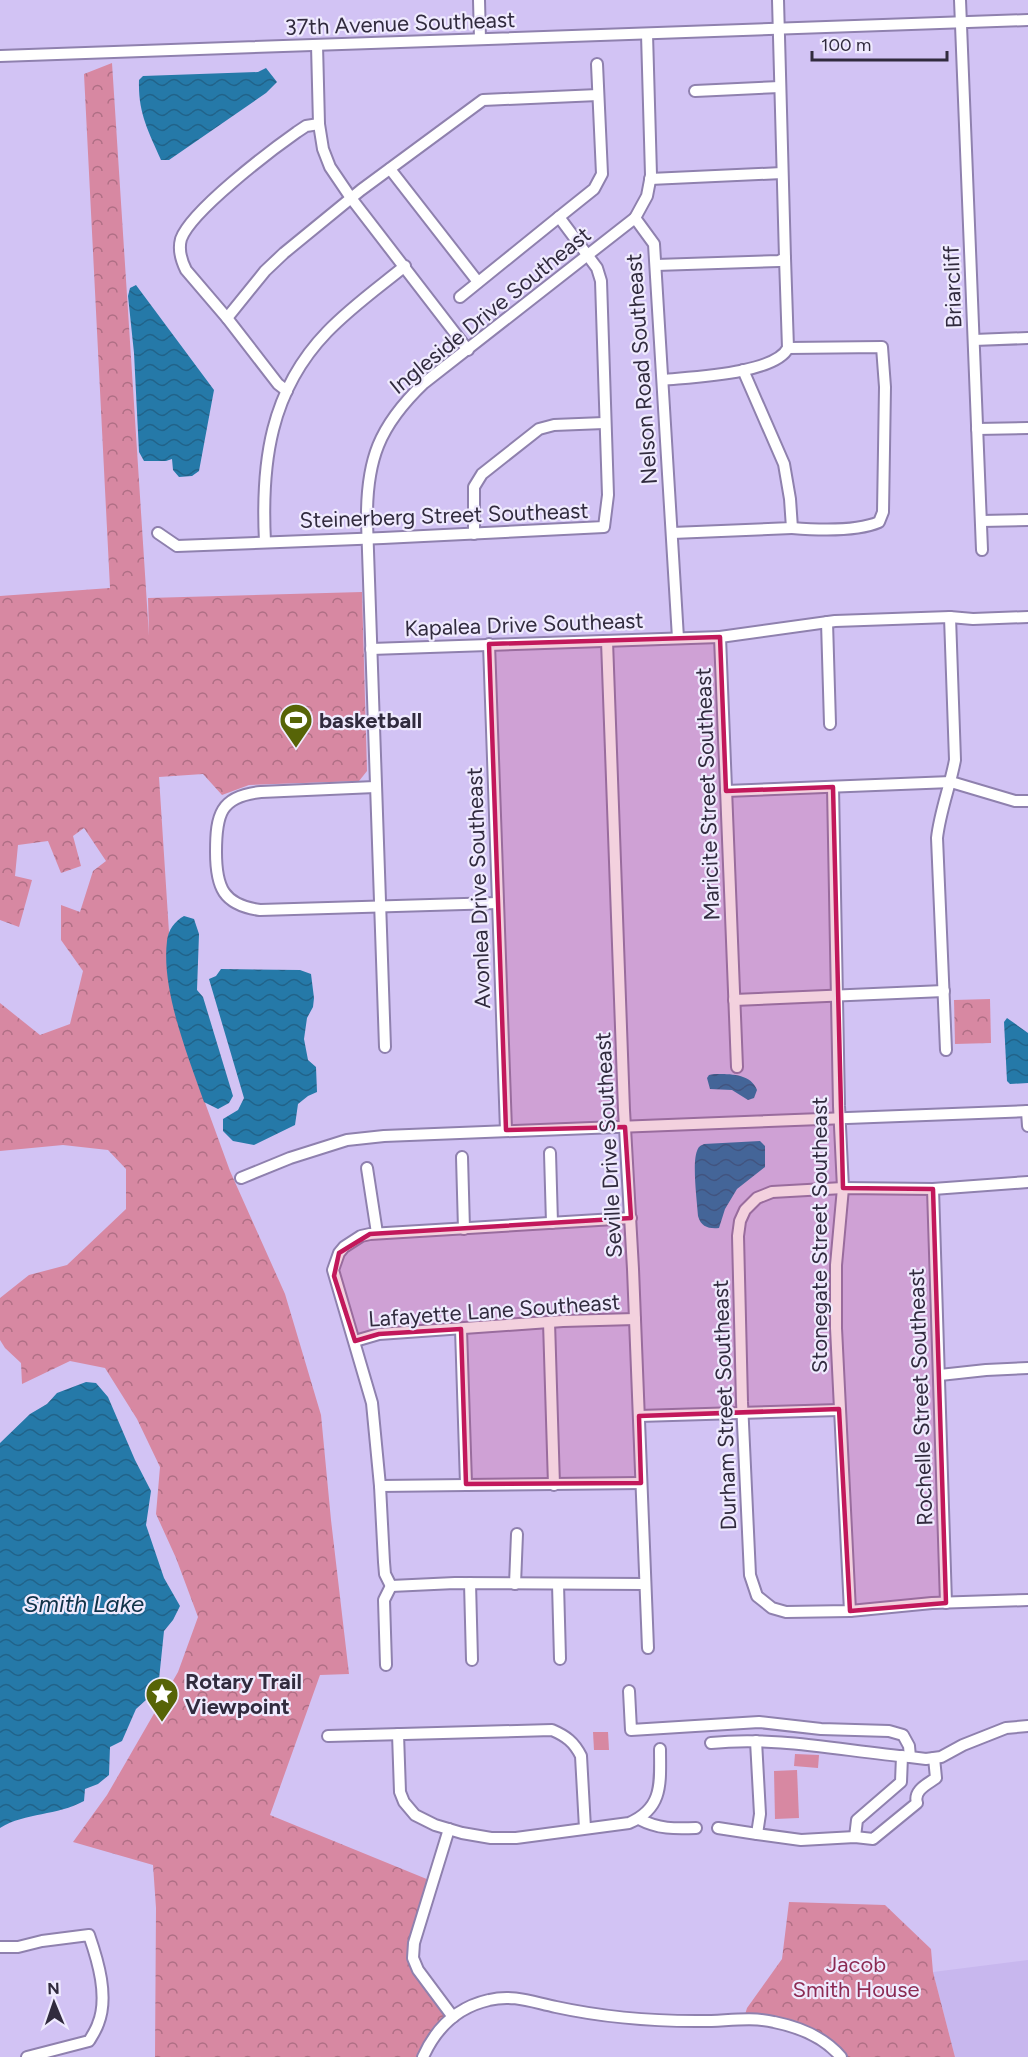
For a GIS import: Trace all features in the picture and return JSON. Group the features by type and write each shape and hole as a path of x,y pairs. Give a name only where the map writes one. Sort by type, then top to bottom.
{"street":[{"path":"479,0 480,39"},
{"path":"663,380 762,366 786,353 788,348 778,0"},
{"name":"Briarcliff","path":"960,0 982,550"},
{"name":"37th Avenue Southeast","path":"0,56 1028,20"},
{"path":"635,218 647,196 650,178 647,34"},
{"path":"317,45 320,124 323,149 330,167 355,195 468,350"},
{"path":"460,297 594,189 602,174 597,64"},
{"path":"695,90 780,87"},
{"path":"227,318 265,271 284,252 355,195 483,100 598,95"},
{"path":"286,391 186,270 180,253 183,235 199,215 238,178 306,126 320,124"},
{"path":"390,169 478,282"},
{"path":"650,178 782,173"},
{"name":"Steinerberg Street Southeast","path":"158,533 177,546 604,527 608,495 604,423 602,281 597,268 559,217"},
{"name":"Ingleside Drive Southeast","path":"385,1047 368,539 368,481 372,460 385,429 411,396 635,218"},
{"name":"Nelson Road Southeast","path":"635,218 654,244 678,638"},
{"path":"656,265 779,261 785,258"},
{"path":"265,542 263,484 266,461 271,436 286,391 308,356 327,332 354,306 405,266"},
{"path":"974,339 1028,338"},
{"path":"672,533 849,528 870,526 879,522 883,512 885,387 882,347 788,348"},
{"path":"743,370 784,464 792,528"},
{"path":"474,534 474,487 482,474 538,429 554,425 604,423"},
{"path":"977,429 1028,429"},
{"path":"981,521 1028,520"},
{"path":"946,1050 937,838 939,815 951,782 955,760 950,617"},
{"name":"Maricite Street Southeast","path":"737,1067 720,637 831,621 1028,617"},
{"path":"830,724 831,621"},
{"name":"Kapalea Drive Southeast","path":"371,649 720,637"},
{"name":"Seville Drive Southeast","path":"608,641 625,1126 631,1218 648,1648"},
{"name":"Avonlea Drive Southeast","path":"489,645 506,1130"},
{"path":"726,791 951,782 1015,801 1028,801"},
{"path":"375,787 261,792 239,796 226,806 218,817 216,827 216,869 219,884 225,894 231,900 247,908 260,910 498,903"},
{"name":"Stonegate Street Southeast","path":"833,787 839,1118 843,1188 836,1265 836,1328 850,1611"},
{"path":"734,1000 944,991"},
{"path":"241,1178 291,1158 347,1140 384,1136 1028,1111 1028,1126"},
{"path":"550,1153 552,1223"},
{"path":"462,1157 464,1228"},
{"path":"367,1168 377,1233"},
{"path":"843,1188 933,1189 1028,1182"},
{"name":"Durham Street Southeast","path":"843,1188 772,1192 757,1198 745,1210 739,1226 742,1413 750,1575 757,1596 772,1608 793,1613 850,1611"},
{"name":"Rochelle Street Southeast","path":"933,1189 946,1603"},
{"path":"391,1586 385,1574 372,1403 356,1341 334,1276 334,1264 339,1253 361,1236 377,1233 631,1218"},
{"name":"Lafayette Lane Southeast","path":"356,1341 379,1334 635,1318"},
{"path":"549,1322 554,1485"},
{"path":"461,1329 466,1484"},
{"path":"940,1375 1028,1368"},
{"path":"639,1416 839,1410"},
{"path":"380,1486 641,1483"},
{"path":"515,1584 517,1534"},
{"path":"391,1586 470,1583 645,1584"},
{"path":"470,1583 472,1660"},
{"path":"558,1584 560,1659"},
{"path":"386,1665 384,1600 391,1586"},
{"path":"850,1611 946,1603 1028,1600"},
{"path":"629,1691 631,1730 763,1722 821,1729 889,1731 903,1735 909,1746 901,1782 857,1820 855,1837"},
{"path":"742,1722 742,1740"},
{"path":"711,1743 756,1741 926,1759 941,1757 963,1744 1006,1728 1028,1726"},
{"path":"328,1736 546,1729 560,1733 573,1743 581,1756 585,1828"},
{"path":"398,1734 399,1787 404,1802 416,1815 449,1829 491,1838 516,1838 629,1823 639,1819 650,1809 659,1792 660,1749"},
{"path":"756,1741 760,1814 757,1834"},
{"path":"718,1828 801,1840 855,1837 873,1839 916,1803 915,1798 918,1792 936,1778 934,1758"},
{"path":"639,1819 667,1829 696,1828"},
{"path":"449,1829 414,1943 413,1958 418,1970 453,2017"},
{"path":"0,1947 18,1947 42,1941 89,1935 97,1959 102,1995 99,2023 89,2041 27,2057"},
{"path":"423,2057 430,2041 466,2007 504,1997 516,1997 555,2007 618,2017 696,2022 770,2021 797,2027 818,2038 841,2057"}],"highlighted area":[{"path":"720,637 726,791 833,787 843,1188 933,1189 946,1603 850,1611 839,1409 639,1416 641,1483 466,1484 461,1329 379,1334 355,1341 334,1276 339,1253 370,1234 631,1218 625,1127 506,1130 489,644"}],"shaded area":[{"path":"1028,1960 1028,2057 955,2057 933,1972"}],"green space":[{"path":"112,63 149,636 148,598 362,592 367,771 359,781 249,785 222,795 203,774 159,777 172,979 192,1067 230,1171 285,1294 321,1415 349,1674 320,1675 270,1815 434,1882 413,1958 453,2017 423,2057 155,2057 156,1908 153,1865 73,1842 107,1795 178,1672 198,1617 176,1558 156,1514 160,1467 137,1419 105,1368 70,1361 22,1384 21,1363 0,1340 0,1298 29,1275 67,1265 126,1209 126,1169 108,1150 63,1145 0,1151 0,1003 40,1035 70,1024 83,971 61,940 61,905 80,912 93,871 106,861 84,828 73,836 81,866 61,873 48,841 18,845 15,876 32,880 19,927 0,920 0,596 110,588 84,74"},
{"path":"990,999 991,1043 955,1044 954,1000"},
{"path":"593,1732 608,1732 609,1750 594,1750"},
{"path":"795,1754 819,1755 818,1768 794,1766"},
{"path":"797,1770 799,1818 775,1819 774,1771"},
{"name":"Jacob Smith House","path":"789,1902 885,1905 931,1949 933,1972 955,2057 842,2057 797,2027 743,2021 747,2008 782,1959"}],"water":[{"path":"266,68 277,82 266,93 169,160 161,160 142,112 139,80 143,76 258,72"},
{"path":"136,285 214,390 199,471 192,476 179,477 173,470 172,459 144,461 139,452 134,353 128,296 130,288"},
{"path":"184,916 194,919 199,934 197,990 203,997 233,1096 229,1103 218,1109 204,1102 177,1023 168,980 166,960 169,933 172,926"},
{"path":"221,969 300,970 311,974 314,998 313,1007 307,1018 304,1039 308,1060 316,1067 317,1092 298,1104 295,1125 254,1145 233,1141 223,1131 223,1119 238,1110 244,1098 209,979 216,976"},
{"path":"1007,1018 1028,1033 1028,1083 1010,1084 1007,1081 1004,1022"},
{"path":"714,1074 744,1077 750,1080 757,1090 754,1098 748,1100 732,1090 710,1089 707,1078"},
{"path":"760,1141 765,1146 765,1167 737,1189 725,1209 719,1228 709,1228 703,1225 698,1216 695,1182 698,1148 704,1144"},
{"name":"Smith Lake","path":"86,1382 96,1383 108,1397 151,1491 146,1525 164,1578 180,1606 164,1631 158,1689 136,1709 122,1741 110,1747 109,1775 98,1784 85,1789 84,1801 74,1806 20,1819 0,1828 0,1443 30,1414 47,1404 57,1393"}],"place":[{"name":"basketball","path":"296,749"},
{"name":"Rotary Trail Viewpoint","path":"162,1723"}]}
